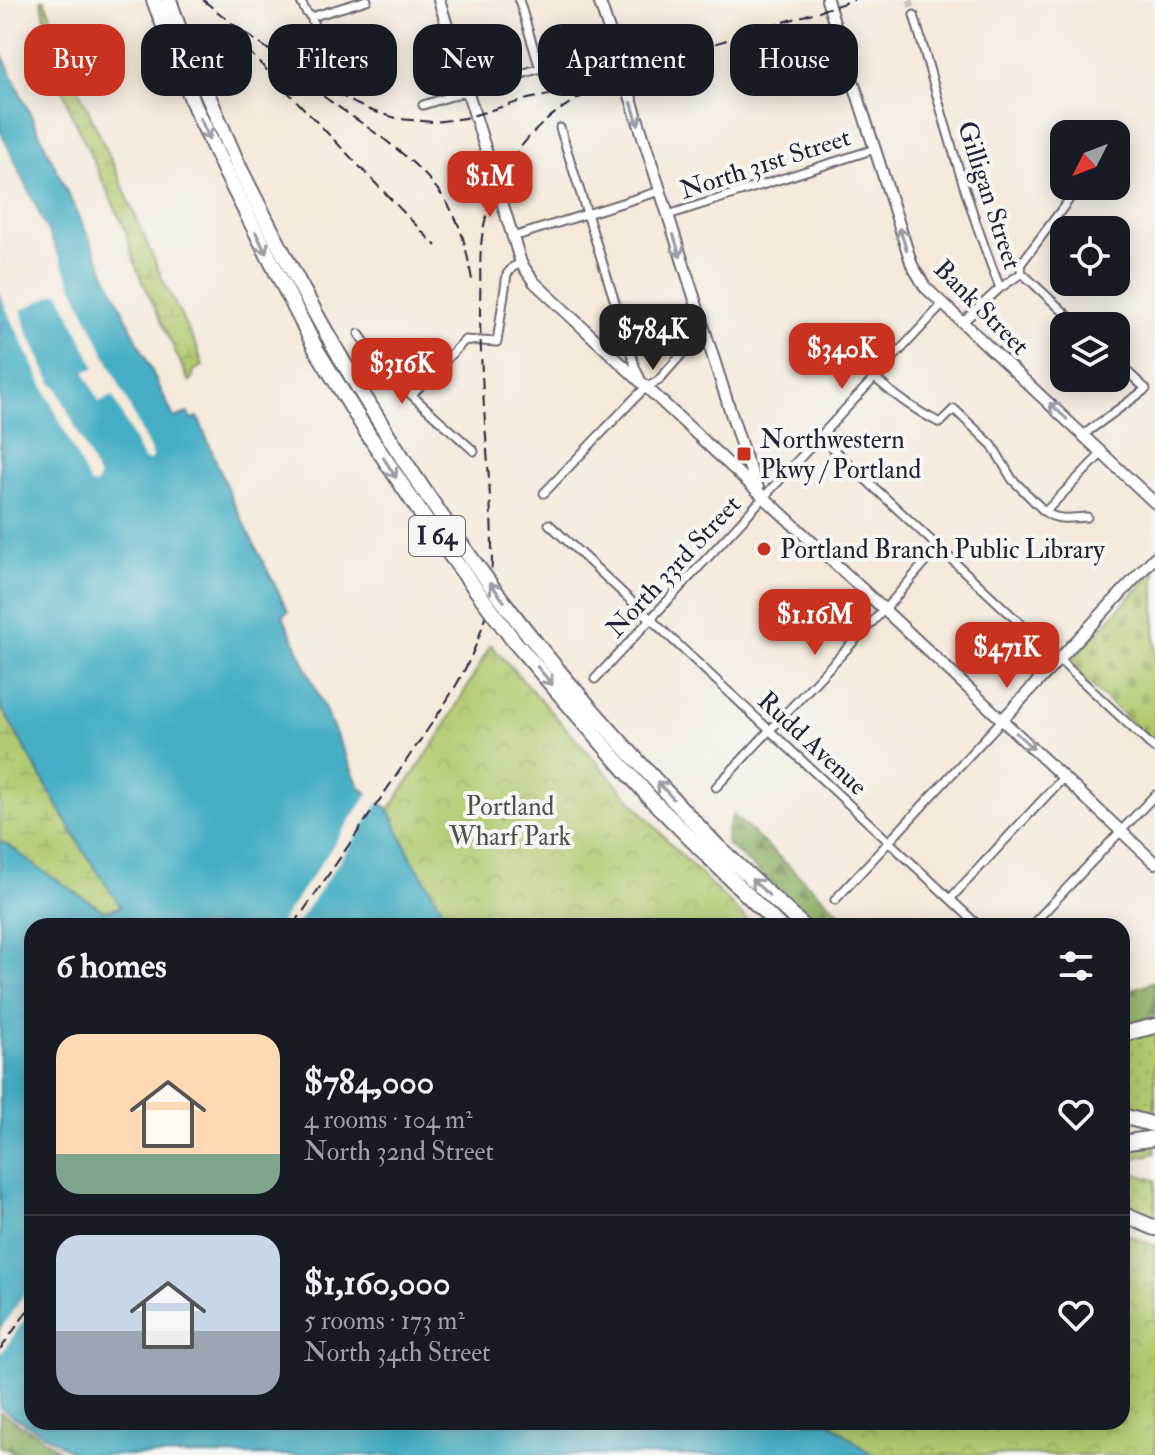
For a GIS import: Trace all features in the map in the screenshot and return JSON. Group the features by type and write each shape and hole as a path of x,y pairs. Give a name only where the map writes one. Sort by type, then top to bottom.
{"highway":[{"name":"I 64","path":"154,0 168,24"},
{"name":"I 64","path":"169,0 171,24"},
{"name":"I 64","path":"200,96 232,170 333,345 453,532 513,613 590,708 772,918"},
{"name":"I 64","path":"713,852 793,918"},
{"path":"1130,1032 1155,1026"},
{"path":"1130,1120 1155,1127"},
{"path":"1130,1141 1155,1138"},
{"path":"1130,1217 1155,1228"}],"street":[{"path":"300,0 314,24"},
{"path":"311,17 367,0"},
{"path":"439,0 446,24"},
{"path":"519,0 538,62"},
{"path":"599,0 607,24"},
{"name":"Bank Street","path":"827,0 912,265 925,287 1155,503"},
{"name":"Gilligan Street","path":"914,15 985,251 1000,288 1022,273 1064,312"},
{"path":"423,105 451,96"},
{"path":"469,96 521,263 545,295 1155,863"},
{"path":"630,96 750,472 763,497"},
{"path":"560,128 636,369 645,388"},
{"name":"North 31st Street","path":"668,215 875,149"},
{"name":"North 31st Street","path":"513,237 660,191"},
{"path":"1022,273 1020,265 1068,201"},
{"path":"412,395 465,340 497,342 507,274 521,263"},
{"path":"962,323 1000,288"},
{"name":"North 33rd Street","path":"595,679 943,304"},
{"path":"544,493 645,388 658,381 704,329"},
{"path":"359,334 389,375 474,451"},
{"path":"1083,435 1146,389 1130,374"},
{"path":"876,379 890,392 940,423 954,409 992,445 1012,479 1045,512 1061,519 1087,517"},
{"path":"820,437 1155,749"},
{"path":"1045,512 1102,453"},
{"name":"Rudd Avenue","path":"549,524 970,918"},
{"path":"716,787 883,610 938,547"},
{"path":"835,900 1155,557"},
{"path":"950,899 1063,778"},
{"path":"1039,918 1155,795"}],"green space":[{"path":"41,0 44,0 55,24 47,24"},
{"path":"66,96 82,96 161,276 197,348 203,366 194,370 192,380 189,381 136,267 125,229"},
{"path":"1155,570 1155,745 1068,664"},
{"name":"Portland Wharf Park","path":"491,645 676,850 745,918 448,918 412,859 389,810 438,738"},
{"path":"0,705 83,850 130,918 114,918 0,877"},
{"path":"733,815 845,918 812,918 726,843"},
{"path":"1155,981 1155,1016 1130,1024 1130,990"},
{"path":"1155,1031 1155,1120 1130,1112 1130,1037"},
{"path":"1155,1143 1155,1153 1136,1158 1130,1172 1130,1147"},
{"path":"1130,1172 1155,1180 1155,1222 1130,1211"},
{"path":"1130,1236 1155,1246 1155,1455 872,1455 840,1430 1130,1430"},
{"path":"0,1412 66,1455 17,1455 0,1446"}],"water":[{"path":"0,50 174,418 188,413 192,419 198,417 232,500 288,611 283,616 359,786 389,810 412,859 448,918 24,918 24,1423 0,1408 0,841 104,911 121,907 83,850 0,705 0,290 47,268 58,254 0,132"},
{"path":"36,1430 840,1430 872,1455 77,1455"}],"pier":[{"path":"0,132 153,457 149,461 143,459 113,396 99,402 85,372 95,367 59,292 21,310 26,329 99,478 96,485 90,484 0,295 0,285 42,266 41,259 53,251 0,138"},
{"path":"371,790 382,799 300,918 283,918"},
{"path":"24,1295 24,1320 0,1355 0,1330"}],"tunnel":[{"path":"910,0 914,15"}],"railway":[{"path":"203,0 300,72 356,104 400,119 433,122 465,118 544,96"},
{"path":"714,44 854,0"},
{"path":"252,55 436,246"},
{"path":"323,96 400,151 434,184 458,224 473,285"},
{"path":"298,918 442,708 464,672 480,633 489,596 492,546 481,348 482,237 491,200 507,166 543,123 582,96"},
{"path":"0,1350 24,1316"}],"place":[{"name":"Northwestern Pkwy / Portland","path":"744,454"},
{"name":"Portland Branch Public Library","path":"764,549"}]}
